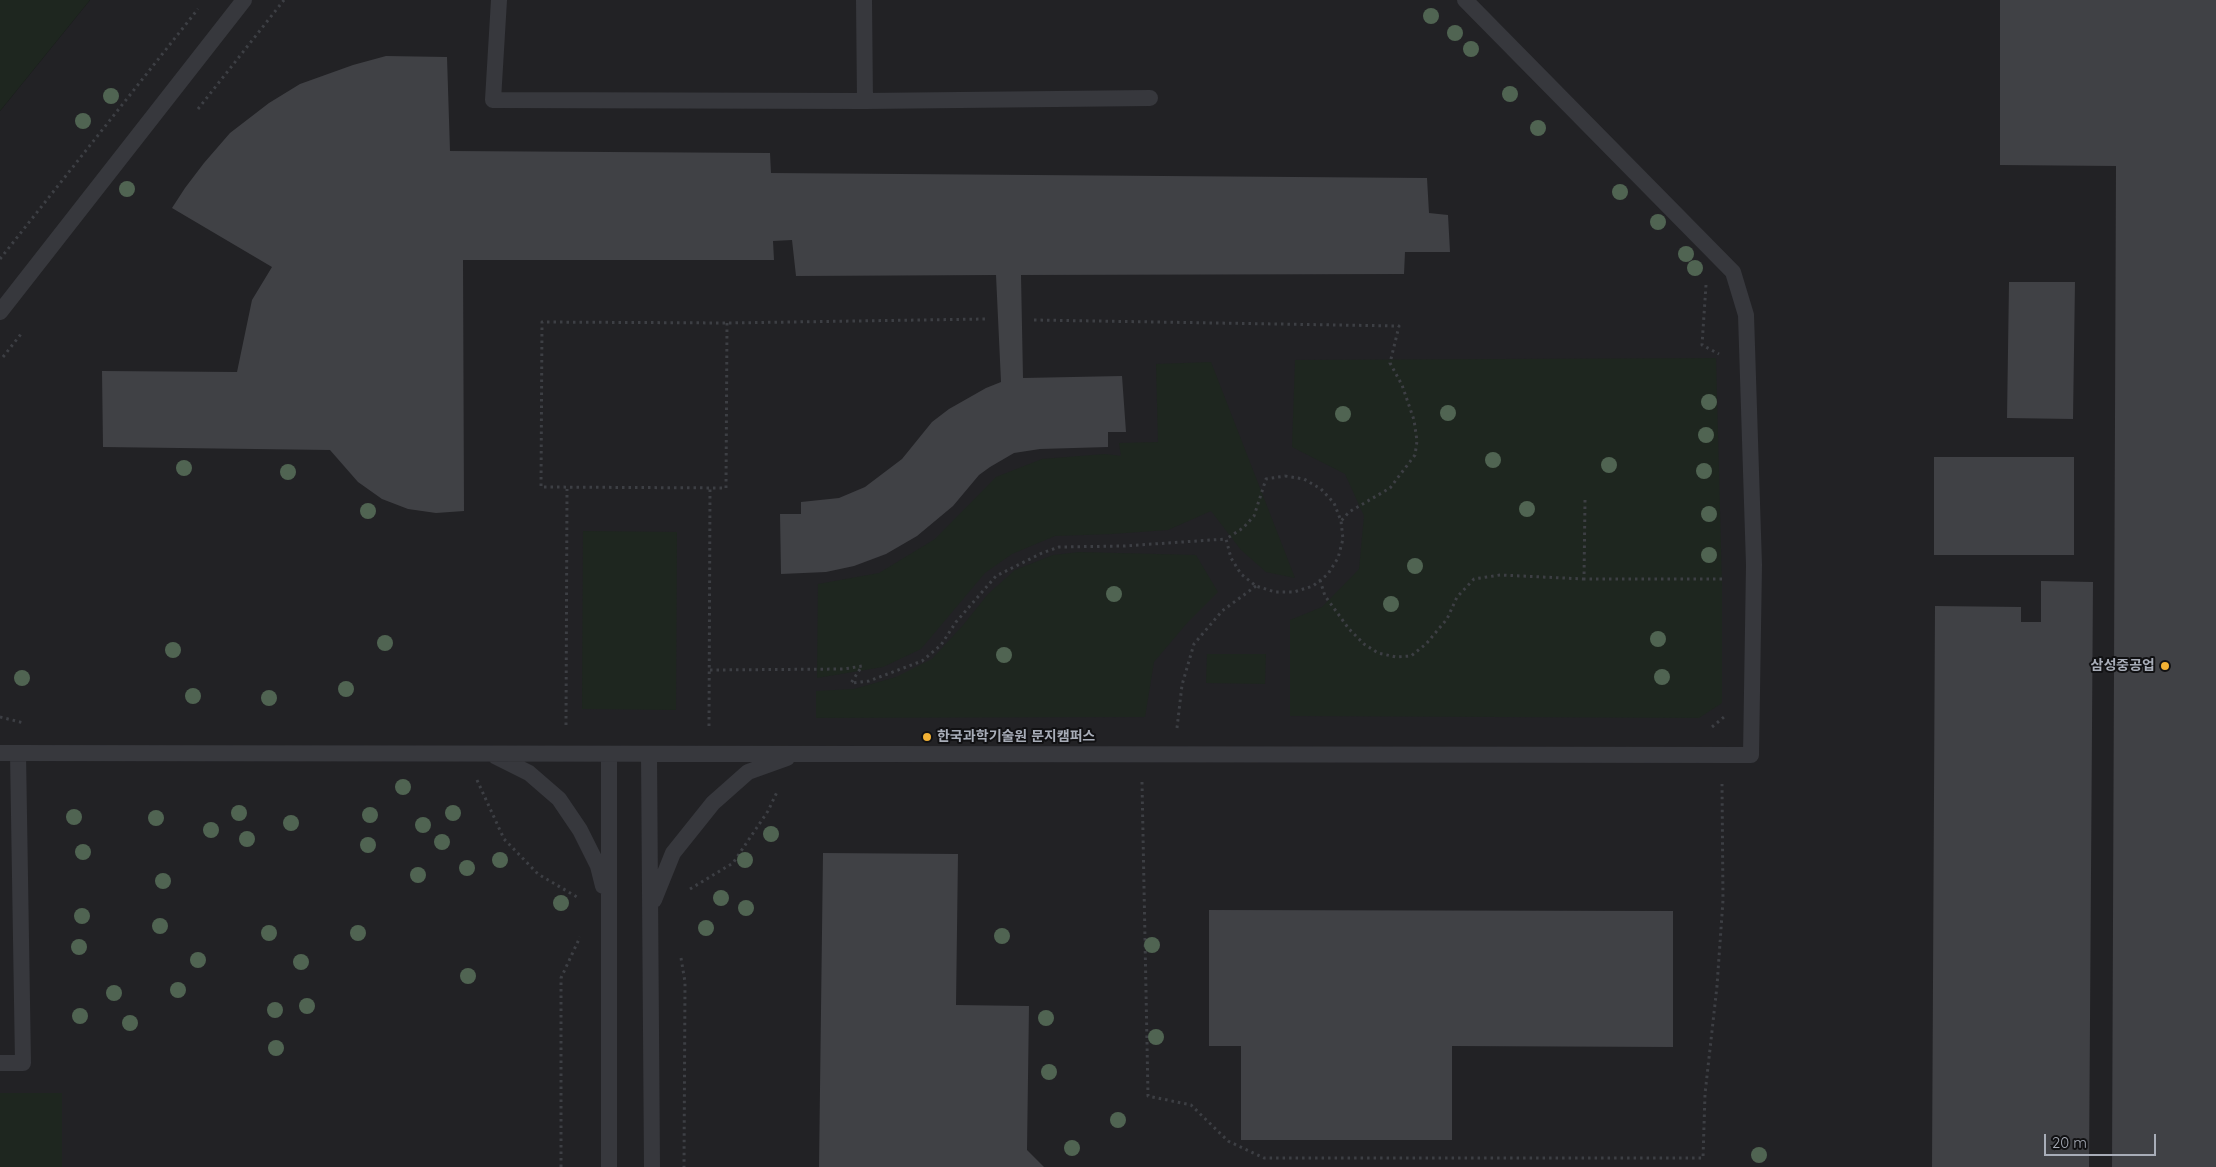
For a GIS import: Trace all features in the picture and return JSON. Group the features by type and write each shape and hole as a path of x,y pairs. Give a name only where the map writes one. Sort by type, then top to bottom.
{"lane":[{"path":"0,312 244,0"},
{"path":"499,0 493,100 865,102 1150,98"},
{"path":"864,0 865,102"},
{"path":"0,753 1751,755 1754,565 1746,315 1733,272 1465,0"},
{"path":"0,1063 23,1063 18,753"},
{"path":"492,754 529,773 559,800 580,830 598,866 609,907"},
{"path":"609,754 609,1167"},
{"path":"649,754 652,1167"},
{"path":"651,907 673,853 713,803 748,772 799,754"}],"path":[{"path":"0,259 199,8"},
{"path":"1706,281 1702,345 1722,356"},
{"path":"727,323 726,488 567,489 541,487 542,322 727,323 986,318"},
{"path":"1034,320 1399,326 1390,363 1402,385 1414,420 1417,441 1415,456 1390,488 1348,512 1342,520"},
{"path":"710,670 844,669 862,666 851,682 869,681 922,661 941,645 956,622 996,576 1042,553 1059,547 1124,546 1226,539 1243,528 1254,516 1266,479 1285,476 1304,479 1321,489 1334,503 1342,520 1343,539 1338,558 1328,574 1313,586 1294,592 1275,592 1256,586 1241,574 1231,558 1226,539"},
{"path":"709,726 710,487"},
{"path":"566,725 567,489"},
{"path":"1584,579 1585,500"},
{"path":"1726,570 1727,589"},
{"path":"1320,580 1325,596 1349,629 1364,644 1378,653 1396,658 1411,656 1426,644 1447,619 1457,597 1474,579 1500,575 1584,579 1727,579"},
{"path":"1179,754 1177,727 1182,685 1194,644 1222,611 1256,586"},
{"path":"1708,729 1727,714"},
{"path":"0,718 24,723"},
{"path":"477,780 504,839 538,874 580,899"},
{"path":"1132,782 1152,782"},
{"path":"1142,782 1148,1096 1191,1105 1228,1141 1264,1158 1703,1158 1705,1094 1717,986 1723,900 1722,784 1713,783"},
{"path":"684,893 733,863 768,811 778,789"},
{"path":"561,1167 561,978 580,935"},
{"path":"680,954 685,982 684,1167"}],"shaded area":[{"path":"0,0 90,0 0,111"},
{"name":"한국과학기술원 문지캠퍼스","path":"90,0 2216,0 2216,1167 0,1167 0,111"},
{"path":"1716,358 1722,586 1722,703 1699,718 1290,716 1290,620 1322,607 1359,569 1364,516 1345,474 1292,447 1295,360"},
{"path":"1211,362 1295,578 1266,572 1241,550 1211,511 1168,530 1055,536 1012,554 985,573 921,649 883,667 817,678 818,584 879,573 935,539 996,477 1042,459 1105,454 1121,456 1119,443 1158,442 1156,364"},
{"path":"583,531 677,532 676,710 582,709"},
{"path":"1079,552 1196,555 1218,592 1188,622 1154,662 1145,717 816,718 816,691 854,689 896,677 932,659 988,594 1015,570 1053,555"},
{"path":"1207,654 1266,654 1265,684 1206,683"},
{"path":"0,1093 62,1093 62,1167 0,1167"}],"building":[{"name":"삼성중공업","path":"2000,0 2216,0 2216,1167 2112,1167 2116,166 2000,165"},
{"path":"386,56 447,57 450,151 770,153 771,173 1427,178 1429,213 1448,215 1450,252 1405,252 1404,274 1021,275 1023,378 1122,376 1126,432 1108,432 1108,447 1040,449 1014,453 979,475 953,506 917,536 886,554 854,566 826,572 781,574 780,514 801,514 801,502 839,498 865,487 902,459 932,422 949,409 986,388 1001,382 996,275 796,276 792,240 773,241 774,260 463,260 464,511 436,513 408,509 382,499 358,482 330,450 103,447 102,371 237,372 252,300 272,267 172,208 185,188 230,133 269,103 300,84 353,65"},
{"path":"2009,282 2075,282 2073,419 2007,418"},
{"path":"1934,457 2074,457 2074,555 1934,555"},
{"path":"2041,581 2093,582 2089,1167 1932,1167 1935,606 2021,607 2021,622 2041,622"},
{"path":"823,853 958,854 956,1005 1029,1006 1027,1150 1044,1167 819,1167"},
{"path":"1209,910 1673,911 1673,1047 1452,1046 1452,1140 1241,1140 1241,1046 1209,1046"}],"place":[{"name":"삼성중공업","path":"2165,666"},
{"name":"한국과학기술원 문지캠퍼스","path":"927,737"}]}
